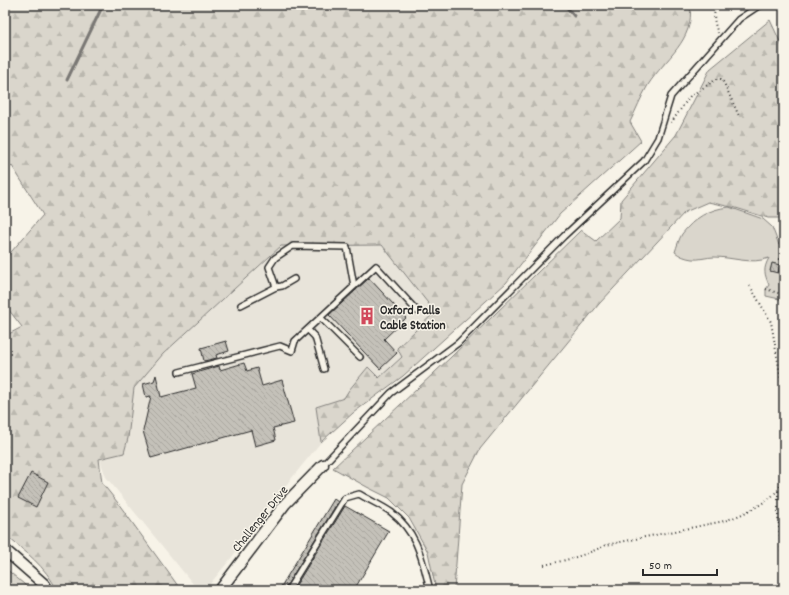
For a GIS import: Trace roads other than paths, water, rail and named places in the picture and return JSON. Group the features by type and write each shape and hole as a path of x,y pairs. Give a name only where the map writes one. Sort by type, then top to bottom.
{"street":[{"name":"Challenger Drive","path":"220,590 285,504 323,465"},
{"path":"5,550 45,585 47,590"}],"lane":[{"path":"323,465 391,393 458,343 564,236 644,160 658,138 671,96 740,19 756,7 762,5"},
{"path":"276,286 269,267 275,258 294,246 348,247 354,286"},
{"path":"179,372 280,346 292,351 295,341 376,266 417,311"},
{"path":"241,305 276,286 282,286 294,280"},
{"path":"321,318 360,357"},
{"path":"308,330 315,337 324,369"},
{"path":"288,590 345,498 358,494 390,512 413,536 422,557 430,590"}],"waterway":[{"path":"67,80 103,5"},
{"path":"565,5 574,16"}],"place":[{"name":"Oxford Falls Cable Station","path":"367,316"}]}
